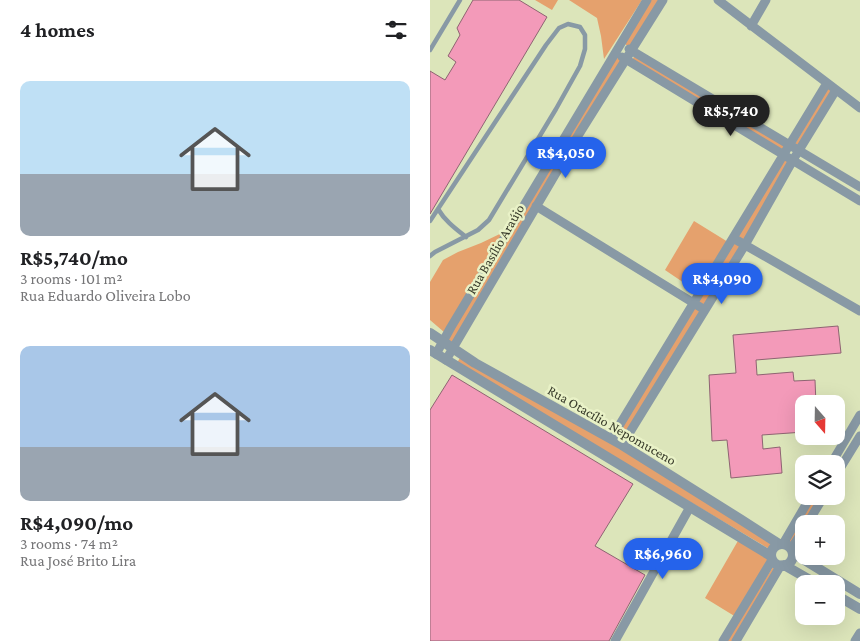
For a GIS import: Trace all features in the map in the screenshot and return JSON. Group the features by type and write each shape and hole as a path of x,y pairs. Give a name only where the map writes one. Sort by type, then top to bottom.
{"street":[{"name":"Rua Basílio Araújo","path":"433,352 442,341 647,0"},
{"name":"Rua Basílio Araújo","path":"446,360 579,134 663,0"},
{"path":"718,0 860,108"},
{"path":"751,26 766,0"},
{"path":"621,44 860,187"},
{"path":"615,53 860,201"},
{"path":"611,439 827,83"},
{"path":"622,445 745,245 793,160 836,90"},
{"path":"536,206 705,310"},
{"path":"733,238 860,311"},
{"name":"Rua Otacílio Nepomuceno","path":"430,333 475,363 622,445 860,594"},
{"name":"Rua Otacílio Nepomuceno","path":"433,352 801,575"},
{"path":"836,455 860,415"},
{"path":"845,460 860,436"},
{"path":"786,548 807,505"},
{"path":"616,641 690,507"},
{"path":"736,641 777,562 774,548 786,548 795,538"},
{"path":"777,562 788,564 792,559 786,548"},
{"path":"723,641 777,562"},
{"path":"845,600 860,609"},
{"path":"855,641 860,633"}],"lane":[{"path":"430,50 460,0"},
{"path":"430,221 559,28 568,24 580,27 585,35 580,66 488,220 478,230 430,256"},
{"path":"438,210 450,224 466,237"}],"shaded area":[{"path":"535,0 558,0 552,10"},
{"path":"569,0 642,0 604,59 597,18"},
{"path":"651,0 659,0 630,48 625,44"},
{"path":"635,54 787,146 783,152 632,61"},
{"path":"616,56 624,60 453,344 445,341"},
{"path":"828,88 833,92 799,146 795,144"},
{"path":"783,158 790,162 744,242 736,237"},
{"path":"694,221 728,242 696,291 665,270"},
{"path":"506,231 444,332 430,320 430,282 443,260"},
{"path":"734,241 743,247 704,306 696,301"},
{"path":"693,306 701,311 620,443 612,439"},
{"path":"461,356 624,451 776,544 771,550 457,363"},
{"path":"809,505 816,505 810,515 803,515"},
{"path":"795,528 795,540 792,545 787,542"},
{"path":"739,539 770,557 736,617 705,598"},
{"path":"775,564 777,565 735,641 725,641"}],"building":[{"path":"473,0 519,0 547,17 430,214 430,71 445,80 456,62 448,56 460,35 457,28"},
{"path":"838,326 841,353 756,360 757,375 793,372 794,381 815,380 816,395 795,395 795,433 762,435 763,449 780,447 782,473 731,478 727,440 712,441 709,375 736,373 733,335"},
{"path":"452,375 633,484 595,546 645,575 609,641 430,641 430,410"}]}
